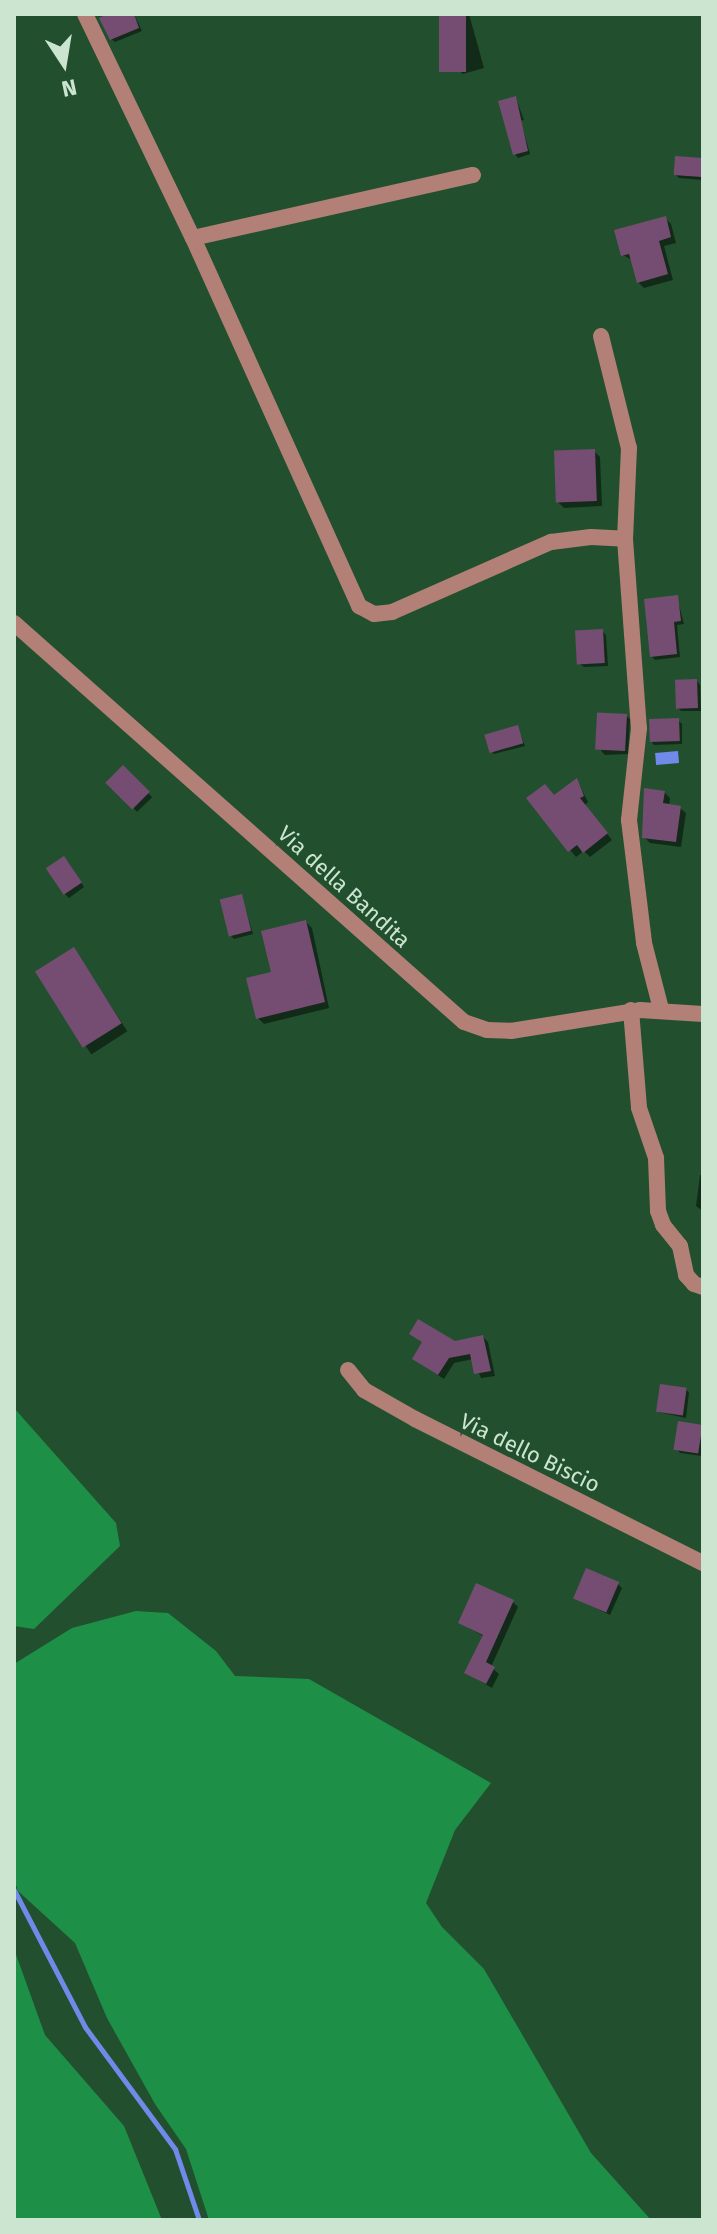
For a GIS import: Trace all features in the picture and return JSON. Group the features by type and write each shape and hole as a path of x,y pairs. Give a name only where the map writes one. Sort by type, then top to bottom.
{"street":[{"path":"85,14 193,238 362,609 378,615 392,612 551,542 580,537 625,539"},
{"path":"193,238 473,175"},
{"path":"601,336 628,437 625,539 639,728 629,820 644,943 661,1009"},
{"name":"Via della Bandita","path":"14,623 464,1022 487,1030 523,1030 631,1010 661,1009 703,1014"},
{"path":"631,1010 640,1114 656,1158 660,1218 680,1246 686,1275 694,1284 703,1287"},
{"name":"Via dello Biscio","path":"348,1370 364,1390 415,1419 703,1563"}],"green space":[{"path":"14,1408 116,1523 120,1546 34,1629 14,1626"},
{"path":"136,1611 168,1613 216,1651 235,1676 309,1679 491,1783 455,1830 426,1903 442,1927 484,1969 591,2153 651,2220 209,2220 186,2149 155,2104 107,2018 75,1943 18,1891 14,1879 14,1664 72,1628"},
{"path":"14,1949 45,2035 124,2126 162,2220 14,2220"}],"water":[{"path":"678,751 679,763 656,765 655,753"}],"building":[{"path":"108,14 134,14 139,28 110,40 99,18"},
{"path":"439,14 466,14 466,72 439,72"},
{"path":"516,96 528,151 513,155 498,101"},
{"path":"675,156 703,158 702,177 674,175"},
{"path":"666,216 671,237 659,241 668,274 637,283 629,254 621,256 614,230"},
{"path":"595,449 597,501 556,502 554,450"},
{"path":"678,595 681,621 674,622 677,654 650,657 644,599"},
{"path":"603,629 605,663 577,664 575,630"},
{"path":"697,679 698,708 676,709 675,680"},
{"path":"597,712 627,714 625,751 595,749"},
{"path":"679,718 680,741 650,742 649,719"},
{"path":"518,725 523,743 490,753 484,735"},
{"path":"123,765 150,792 132,810 105,783"},
{"path":"577,778 584,796 580,798 608,833 583,853 577,845 568,852 526,798 545,784 554,795"},
{"path":"644,788 665,791 663,803 681,806 676,842 642,838"},
{"path":"64,856 82,883 64,895 46,868"},
{"path":"242,894 251,931 229,936 220,900"},
{"path":"306,920 325,1002 256,1019 246,978 271,972 261,931"},
{"path":"74,947 122,1023 83,1048 35,971"},
{"path":"418,1319 455,1341 483,1335 491,1371 474,1374 470,1354 449,1358 438,1375 412,1359 422,1342 409,1334"},
{"path":"660,1384 687,1388 683,1415 656,1412"},
{"path":"678,1421 703,1425 698,1454 673,1450"},
{"path":"586,1568 619,1582 606,1612 573,1598"},
{"path":"476,1583 514,1600 486,1662 495,1667 486,1684 464,1673 483,1635 458,1623"}],"waterway":[{"path":"14,1890 85,2027 175,2149 199,2220"}]}
